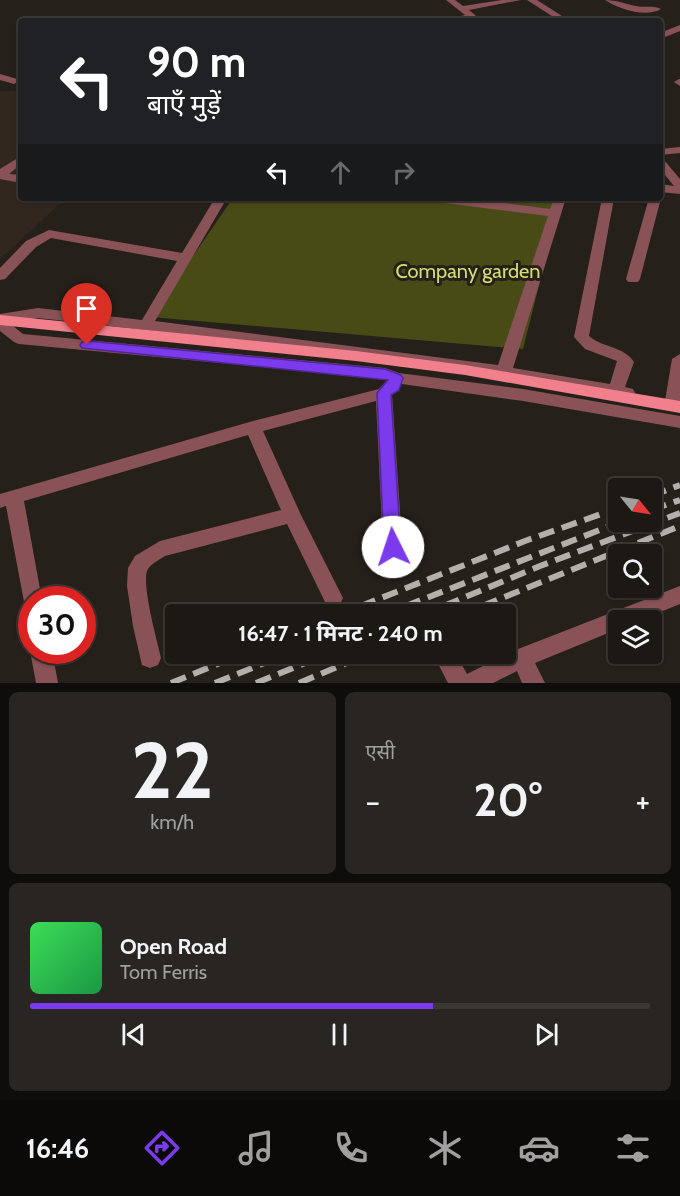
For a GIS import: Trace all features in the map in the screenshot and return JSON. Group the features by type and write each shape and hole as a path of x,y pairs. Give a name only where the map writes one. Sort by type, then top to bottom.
{"main road":[{"path":"0,320 356,356 465,370 678,404"}],"street":[{"path":"450,0 474,18"},
{"path":"460,9 517,0"},
{"path":"531,0 558,16"},
{"path":"609,0 636,9 657,9"},
{"path":"663,35 680,28"},
{"path":"0,77 14,81"},
{"path":"663,152 680,150"},
{"path":"0,176 18,161"},
{"path":"663,166 680,188"},
{"path":"0,176 18,179"},
{"path":"663,188 680,188"},
{"path":"146,325 219,201"},
{"path":"461,201 555,213"},
{"path":"504,370 559,201"},
{"path":"607,201 581,338 590,345 623,357 626,362 616,390"},
{"path":"633,279 655,201"},
{"path":"0,276 31,244 49,234 185,258"},
{"path":"0,320 38,313 146,325 504,370 616,390 678,404 680,359"},
{"path":"0,320 19,339 385,374 396,378 523,395 680,422"},
{"path":"28,586 7,499 253,427 384,393 393,386 396,378"},
{"path":"384,393 394,569"},
{"path":"253,427 292,515 333,598"},
{"path":"150,658 136,580 138,568 148,556 160,549 292,515"},
{"path":"471,683 521,658 680,594"},
{"path":"521,658 534,683"},
{"path":"43,664 47,683"},
{"path":"450,664 460,683"}],"shaded area":[{"path":"0,91 18,91 18,201 63,201 0,259"}],"green space":[{"name":"Company garden","path":"231,201 560,201 523,349 151,317"}],"railway":[{"path":"662,492 680,485"},
{"path":"662,506 680,500"},
{"path":"366,604 525,541 608,512"},
{"path":"448,604 540,566 680,513"},
{"path":"487,604 680,526"},
{"path":"411,604 608,527"},
{"path":"171,683 218,664"},
{"path":"215,683 262,664"},
{"path":"256,683 303,664"},
{"path":"299,683 344,664"}],"route":[{"path":"87,345 385,374 396,378 393,386 384,393 393,547"}]}
